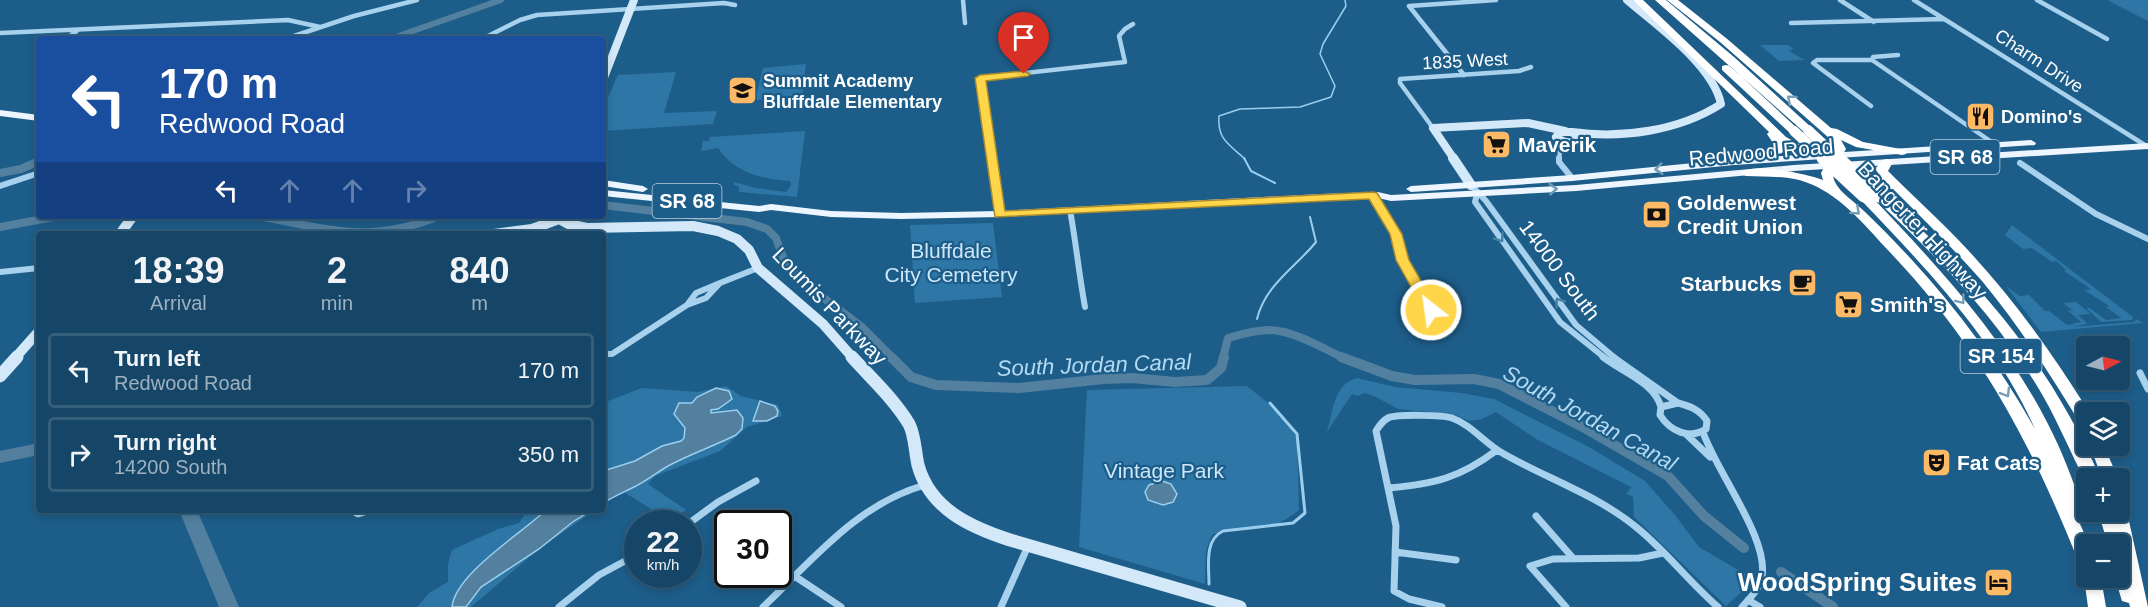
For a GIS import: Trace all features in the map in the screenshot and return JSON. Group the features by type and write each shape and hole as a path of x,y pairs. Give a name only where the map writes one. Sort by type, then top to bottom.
{"highway":[{"path":"1638,0 1788,143 1819,157 1874,176 1902,193"},
{"name":"Bangerter Highway","path":"1647,0 1707,50 1864,196 1957,296 2011,371 2052,447 2082,534"},
{"name":"Bangerter Highway","path":"1660,0 1713,44 1947,258 2004,324 2038,373 2073,435 2088,468"},
{"path":"1672,0 1723,40 1817,120 1838,141 1840,149 1827,177 1836,192 1914,268 1955,316 2034,440 2076,535"},
{"path":"1817,120 1850,141 1902,153"},
{"path":"1734,162 1778,151 1780,142 1767,125"},
{"path":"1887,162 1881,169 1970,260 2008,305 2076,404"},
{"path":"1746,173 1806,177 1836,192"},
{"path":"2122,522 2139,607"},
{"path":"2094,588 2097,607"},
{"path":"2126,588 2130,607"}],"main road":[{"path":"0,113 36,118"},
{"name":"Redwood Road","path":"1902,153 1996,145 2134,138 2147,144"},
{"name":"Redwood Road","path":"1846,165 2147,144"},
{"name":"SR 68","path":"1833,161 1902,153"},
{"name":"Redwood Road","path":"771,207 831,214 925,216 1375,195 1391,198 1734,162 1819,157"},
{"name":"Redwood Road","path":"1474,190 1585,187 1746,173 1833,161"},
{"name":"SR 68","path":"606,183 759,202 771,207"},
{"name":"SR 68","path":"606,193 759,209 771,207"}],"street":[{"path":"294,36 354,16 394,8 417,0"},
{"path":"606,72 634,0"},
{"path":"963,0 965,23"},
{"path":"1464,75 1409,6 1497,0"},
{"path":"1433,128 1536,124 1569,132 1600,134 1671,126 1710,111 1721,104 1719,90 1689,56 1626,0"},
{"path":"1840,0 1874,23"},
{"name":"Charm Drive","path":"1914,0 2134,138"},
{"path":"2037,0 2108,39"},
{"path":"488,36 531,16 714,4 735,5"},
{"path":"1791,23 1874,23 1945,19"},
{"path":"0,33 288,20 320,27"},
{"path":"999,214 980,78 1125,62 1119,34 1133,24"},
{"path":"70,36 79,29"},
{"path":"1872,60 1873,57 1898,55"},
{"path":"1871,106 1813,63 1827,59 1872,60 1996,145"},
{"name":"1835 West","path":"1400,79 1519,71 1531,67"},
{"name":"14000 South","path":"1400,79 1400,83 1474,190 1486,201 1576,325 1608,353 1677,403 1696,409 1705,416 1708,425 1703,432"},
{"path":"1536,124 1557,137 1577,141"},
{"path":"1557,137 1569,132"},
{"path":"1569,132 1577,141"},
{"path":"1560,152 1577,141 1600,134"},
{"path":"1557,137 1559,162 1572,178"},
{"path":"2020,163 2096,214 2148,239"},
{"path":"0,186 36,175"},
{"name":"14000 South","path":"1474,190 1475,202 1560,322 1607,360 1647,386 1658,396 1661,407"},
{"path":"1375,195 1396,234 1402,260 1431,310"},
{"path":"1070,210 1079,256 1077,264 1085,307"},
{"path":"522,231 532,230 556,219"},
{"name":"Loumis Parkway","path":"560,219 568,224 586,228 702,227 737,239 749,250 758,267 823,324 895,405 910,426 918,465 925,485 956,517 979,530 1028,546 1240,607"},
{"path":"2134,232 2148,231"},
{"path":"687,305 689,298 705,286 720,283 758,267"},
{"path":"0,272 36,268"},
{"path":"606,354 612,354 687,305 699,303 713,294 720,283"},
{"path":"0,376 36,334"},
{"path":"2140,373 2148,389"},
{"path":"1677,403 1661,407 1660,415 1666,424 1695,440 1713,459"},
{"path":"1442,607 1400,596 1393,590 1391,582 1395,573 1396,527 1389,488 1379,454 1376,430 1390,417 1439,416 1459,421 1497,450 1618,513 1718,607"},
{"path":"1684,433 1703,432 1713,459 1756,538 1763,567 1757,590 1742,607"},
{"path":"1389,488 1430,485 1453,479 1472,469 1497,450"},
{"path":"702,514 756,481"},
{"path":"763,607 837,537 874,506 896,494 925,485"},
{"path":"1536,516 1573,558"},
{"path":"1001,607 1028,546"},
{"path":"1395,552 1456,560"},
{"path":"1566,607 1530,566 1553,559 1639,558 1663,553"},
{"path":"559,607 599,575 624,562"},
{"path":"796,577 841,607"},
{"path":"1748,600 1760,607"}],"green space":[{"path":"2107,0 2148,0 2148,21"},
{"path":"1760,45 1788,45 1794,49 1789,51 1805,60 1779,61"},
{"path":"806,64 802,97 755,100 763,68"},
{"path":"676,72 664,113 717,111 713,124 606,131 606,101 618,75"},
{"path":"805,131 797,197 739,192 739,187 734,185 734,182 786,192 791,185 790,181 769,179 740,169 718,148 701,151 703,141 709,141 710,137"},
{"name":"Bluffdale City Cemetery","path":"993,223 1002,297 915,303 910,225"},
{"path":"2012,225 2133,317 2132,320 2101,322 2086,308 2090,308 2106,320 2121,318 2106,307 2109,306 2084,290 2091,289 2064,271 2066,270 2056,261 2052,262 2032,248 2023,249 2005,235"},
{"path":"2006,286 2020,296 2029,295 2045,311 2049,311 2067,325 2081,322 2067,310 2073,311 2063,303 2076,302 2091,314 2078,315 2088,324 2070,327 2134,322 2137,319 2143,323 2041,332"},
{"path":"1357,378 1395,387 1462,393 1494,399 1589,447 1645,481 1699,547 1752,578 1749,585 1726,606 1634,517 1633,497 1626,494 1631,487 1536,439 1496,412 1482,419 1469,421 1456,415 1398,409 1374,396 1364,393 1358,396 1352,394 1327,432 1339,392 1349,381"},
{"path":"726,386 741,396 778,405 782,416 747,427 720,451 655,476 648,484 686,510 653,510 622,491 606,503 606,402 642,388 698,392"},
{"name":"Vintage Park","path":"1247,386 1278,411 1297,438 1299,510 1267,527 1228,530 1212,535 1206,551 1205,584 1079,547 1087,390"},
{"path":"526,513 591,513 539,549 471,607 417,607 429,593 448,582 448,564 452,550 498,529 519,523"}],"shaded area":[{"path":"716,388 729,391 732,399 718,409 711,410 711,413 737,410 743,418 742,429 736,435 676,462 606,501 606,470 635,461 662,446 681,441 684,438 685,428 674,414 679,403 692,403 697,397"},
{"path":"760,401 775,406 778,411 777,416 767,421 753,421"},
{"path":"1162,481 1171,484 1177,494 1173,502 1163,505 1148,500 1145,492 1149,485"},
{"path":"542,513 587,513 539,549 481,587 466,607 452,607 456,594 477,568"}],"waterway":[{"path":"399,36 501,0"},
{"path":"1244,158 1222,136 1219,116 1240,109 1300,107 1331,97 1335,86 1320,54 1323,44 1346,6 1345,0"},
{"path":"1244,158 1251,171 1275,183"},
{"path":"0,173 21,169 36,162"},
{"name":"South Jordan Canal","path":"606,205 747,222 767,229 776,238 784,260 799,279 863,328 893,358"},
{"path":"1257,319 1267,296 1316,242 1310,217"},
{"name":"South Jordan Canal","path":"0,227 43,219"},
{"name":"South Jordan Canal","path":"274,219 342,231"},
{"name":"South Jordan Canal","path":"380,231 414,225 431,219"},
{"name":"South Jordan Canal","path":"1223,358 1228,338 1254,331 1270,330 1289,333 1344,358"},
{"name":"South Jordan Canal","path":"891,357 911,377 936,385 1019,388 1104,379 1132,378 1175,382 1207,380 1221,368 1224,357"},
{"name":"South Jordan Canal","path":"1341,357 1392,376 1415,380 1474,379 1499,384 1581,426 1668,476 1704,516 1744,548"},
{"path":"1209,584 1210,547 1217,535 1223,531 1293,523 1305,513 1297,434 1270,403"},
{"path":"0,457 36,450"},
{"path":"189,513 229,607"},
{"name":"South Jordan Canal","path":"1781,572 1833,607"}],"place":[{"name":"Summit Academy Bluffdale Elementary","path":"742,91"},
{"name":"Domino's","path":"1980,117"},
{"name":"Maverik","path":"1497,144"},
{"name":"Goldenwest Credit Union","path":"1656,214"},
{"name":"Starbucks","path":"1803,283"},
{"name":"Smith's","path":"1849,304"},
{"name":"Fat Cats","path":"1936,462"},
{"name":"WoodSpring Suites","path":"1998,582"}],"route":[{"path":"1024,74 980,78 999,214 1373,195 1396,234 1402,260 1431,310"}]}
